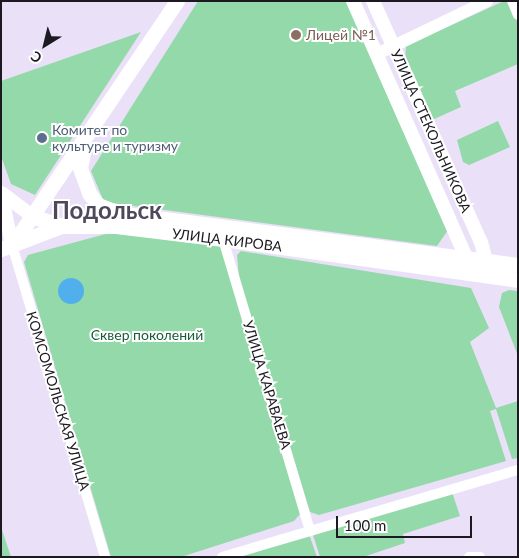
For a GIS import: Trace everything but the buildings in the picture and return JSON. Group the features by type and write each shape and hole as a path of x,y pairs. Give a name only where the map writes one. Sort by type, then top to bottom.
{"main road":[{"path":"6,247 34,217 177,1"},
{"name":"УЛИЦА СТЕКОЛЬНИКОВА","path":"352,1 474,274"},
{"name":"УЛИЦА СТЕКОЛЬНИКОВА","path":"373,1 487,261 490,276"},
{"path":"85,142 82,179 98,205 118,213"},
{"path":"1,192 10,203 34,217 64,226"},
{"path":"1,192 6,247"},
{"name":"УЛИЦА КИРОВА","path":"64,226 85,217 118,213 518,265"},
{"path":"6,247 64,226"},
{"name":"УЛИЦА КИРОВА","path":"64,226 116,226 518,280"},
{"path":"466,258 490,276"}],"street":[{"path":"376,54 487,1"},
{"path":"512,1 518,15"},
{"name":"УЛИЦА КАРАВАЕВА","path":"223,239 310,531"},
{"name":"КОМСОМОЛЬСКАЯ УЛИЦА","path":"6,247 105,557"},
{"path":"222,557 518,470"},
{"path":"469,557 480,557"}],"green space":[{"path":"198,1 348,1 448,230 437,246 104,202 91,171"},
{"path":"504,1 510,1 518,19 518,64 455,91 461,107 432,120 405,60 406,46"},
{"path":"141,32 35,195 11,184 1,156 1,81"},
{"path":"498,121 510,147 469,165 463,162 457,140"},
{"name":"Сквер поколений","path":"113,232 220,245 301,513 294,521 181,557 111,557 24,262 28,255"},
{"path":"241,251 471,288 489,328 470,342 496,408 518,401 518,458 512,459 496,409 490,411 506,461 319,515 310,512 239,278 237,255"},
{"path":"509,290 518,291 518,356 499,307 502,293"},
{"path":"452,492 460,516 403,534 405,543 363,557 320,557 312,532"},
{"path":"1,527 11,557 1,557"},
{"path":"309,534 317,557 233,557"}],"water":[{"path":"71,278 80,282 84,291 80,300 71,304 62,300 58,291 62,282"}],"place":[{"name":"Лицeй №1","path":"296,35"},
{"name":"Комитет по культуре и туризму","path":"42,138"}],"district":[{"name":"Подольск","path":"107,210"}]}
